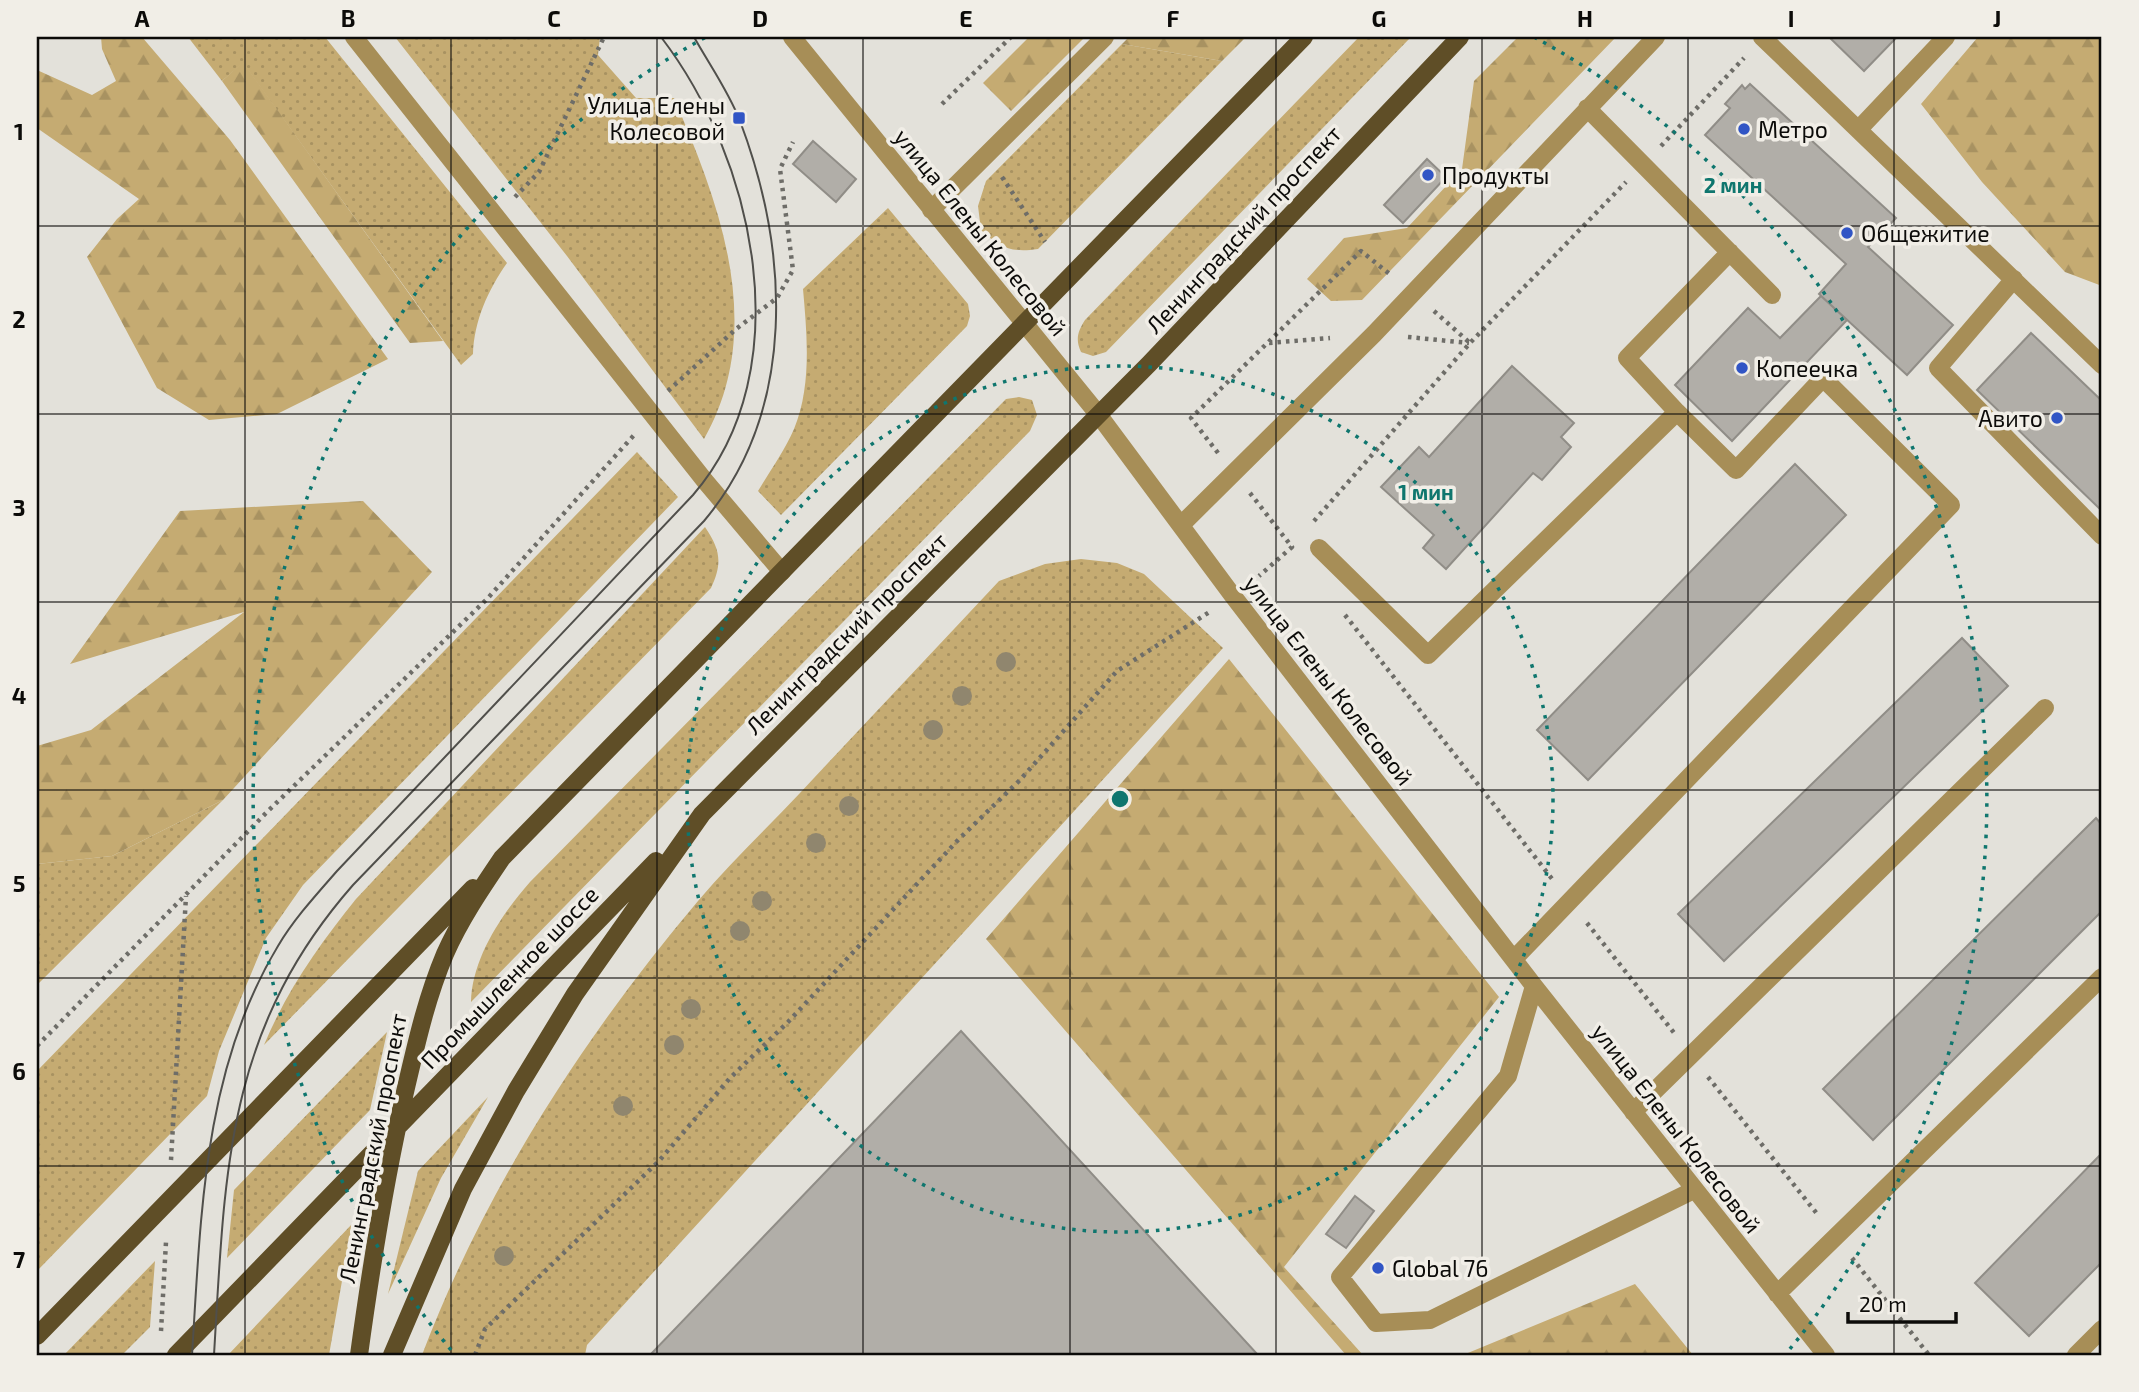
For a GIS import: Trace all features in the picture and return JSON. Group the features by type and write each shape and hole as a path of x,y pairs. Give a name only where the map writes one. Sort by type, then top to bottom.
{"main road":[{"name":"Ленинградский проспект","path":"359,1355 397,1126 426,1005 446,953 470,906 502,858 1304,37"},
{"name":"Ленинградский проспект","path":"392,1355 463,1189 516,1091 575,994 702,814 1098,414 1460,37"},
{"name":"Промышленное шоссе","path":"176,1355 702,814"},
{"path":"37,1336 502,858"}],"street":[{"path":"354,37 651,413 782,572"},
{"name":"улица Елены Колесовой","path":"792,37 1098,414 1233,596 1534,986 1826,1355"},
{"path":"931,209 1105,37"},
{"path":"1182,524 1374,334 1656,37"},
{"path":"1762,37 2102,365"},
{"path":"1858,129 1946,37"},
{"path":"1587,108 1772,295"},
{"path":"1514,959 1951,505 1823,378 1736,470 1676,412 1627,358 1730,252"},
{"path":"2014,279 1938,368 2102,536"},
{"path":"1319,548 1428,655 1676,412"},
{"path":"1633,1112 2045,708"},
{"path":"1777,1294 2102,977"},
{"path":"1534,986 1508,1076 1340,1277 1376,1323 1430,1320 1694,1190"},
{"path":"2076,1355 2102,1329"}],"path":[{"path":"496,216 539,173 604,37"},
{"path":"942,104 1011,37"},
{"path":"1309,527 1470,343 1643,165 1762,37"},
{"path":"37,1046 186,895 487,599 674,384 777,298 793,270 780,169 793,142"},
{"path":"998,171 1045,242"},
{"path":"1259,576 1301,537"},
{"path":"1292,547 1300,558"},
{"path":"475,1355 485,1329 659,1161 730,1078 788,1022 959,839 1019,781 1118,670 1160,647 1212,611"},
{"path":"1342,611 1929,1355"},
{"path":"161,1342 186,895"}],"green space":[{"path":"101,37 142,37 230,140 388,359 277,414 209,420 157,388 87,257 117,219 139,199 37,128 37,70 92,95 116,81 102,49"},
{"path":"188,37 325,37 507,263 483,306 473,354 461,365 243,63 222,81"},
{"path":"395,37 600,37 598,55 636,98 674,98 707,181 720,224 730,267 734,311 732,354 723,397 704,439 567,256"},
{"path":"1029,37 1085,37 1011,111 983,83"},
{"path":"1129,37 1246,37 1222,61 1122,44"},
{"path":"1359,37 1411,37 1106,352 1093,356 1081,352 1078,335 1085,320"},
{"path":"1518,37 1616,37 1362,300 1331,301 1307,279 1344,238 1407,228 1462,169 1474,81"},
{"path":"1978,37 2102,37 2102,286 2065,272 1982,182 1921,104"},
{"path":"1122,44 1222,61 1038,249 1007,248 994,241 981,230 978,206 986,181"},
{"path":"243,62 443,341 410,343 222,81"},
{"path":"888,208 968,304 970,316 967,326 781,515 758,491 794,429 804,395 807,342 803,289"},
{"path":"1019,397 1032,400 1037,415 1030,431 471,1002 477,969 490,938 530,882 1006,399"},
{"path":"637,452 678,497 303,885 266,938 219,1051 207,1096 37,1271 37,1071"},
{"path":"363,501 432,572 223,800 112,856 37,864 37,746 91,730 244,612 70,664 180,511"},
{"path":"705,527 718,556 717,571 711,588 264,1045 283,1005 305,969 356,899"},
{"path":"1081,559 1117,563 1144,574 1223,648 587,1345 585,1355 422,1355 447,1293 476,1233 541,1116 616,1006 698,901 999,581 1045,564"},
{"path":"1229,659 1499,997 1284,1267 1363,1355 1346,1355 986,939"},
{"path":"223,800 37,985 37,864 112,856"},
{"path":"387,1032 370,1110 227,1258 234,1190"},
{"path":"488,1097 441,1178 388,1294 418,1171"},
{"path":"352,1224 329,1355 228,1355"},
{"path":"155,1261 150,1327 122,1355 64,1355"},
{"path":"1635,1284 1693,1355 1463,1355"}],"building":[{"path":"1829,37 1897,37 1864,71"},
{"name":"Общежитие","path":"1750,84 1896,218 1868,247 1953,325 1907,375 1819,294 1846,264 1705,135 1730,108 1725,104 1742,85 1745,89"},
{"path":"813,141 856,179 836,202 793,164"},
{"path":"1427,159 1446,177 1403,223 1384,205"},
{"path":"1821,296 1847,320 1732,441 1675,385 1748,308 1780,338"},
{"path":"2031,333 2102,401 2102,511 1977,390"},
{"path":"1512,366 1574,423 1561,437 1571,447 1542,480 1533,473 1446,569 1423,548 1434,535 1381,487 1419,447 1429,457"},
{"path":"1795,464 1846,515 1588,780 1537,730"},
{"path":"1962,638 2008,686 1724,961 1678,914"},
{"path":"2096,818 2102,825 2102,911 1873,1140 1823,1089"},
{"path":"961,1031 1258,1355 650,1355"},
{"path":"2102,1153 2102,1262 2029,1336 1975,1283"},
{"path":"1355,1196 1374,1211 1346,1248 1326,1234"}],"tram line":[{"path":"192,1355 203,1197 220,1093 234,1043 253,993 278,946 298,917 337,871 693,495 727,444 747,387 755,327 753,264 741,202 721,142 694,86 661,37"},
{"path":"214,1355 222,1225 229,1165 240,1106 256,1050 279,994 311,940 353,885 704,521 735,477 756,430 770,379 776,328 775,275 768,223 756,171 740,121 725,89 694,37"}],"place":[{"name":"Улица Елены Колесовой","path":"739,118"},
{"name":"Метро","path":"1744,129"},
{"name":"Продукты","path":"1428,175"},
{"name":"Общежитие","path":"1847,233"},
{"name":"Копеечка","path":"1742,368"},
{"name":"Авито","path":"2057,418"},
{"name":"Global 76","path":"1378,1268"}]}
